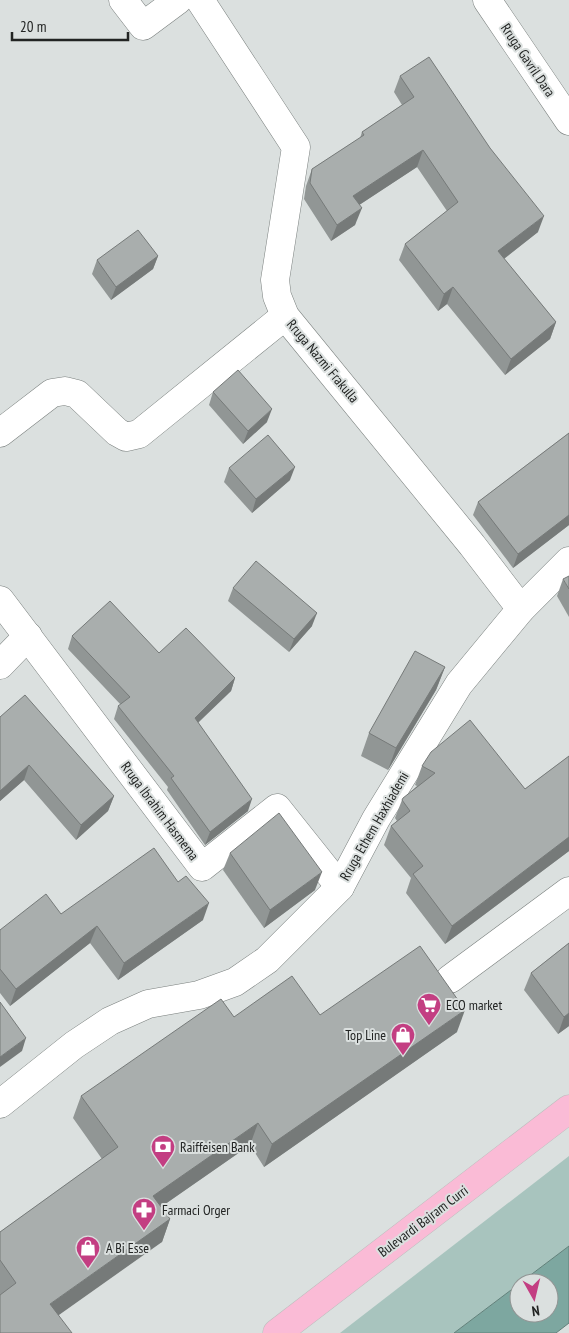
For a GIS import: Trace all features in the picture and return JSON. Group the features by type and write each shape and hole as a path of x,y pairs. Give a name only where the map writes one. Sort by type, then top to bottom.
{"main road":[{"name":"Bulevardi Bajram Curri","path":"277,1333 569,1109"}],"street":[{"path":"123,0 143,26 178,0"},
{"name":"Rruga Nazmi Frakulla","path":"200,0 296,147 275,280 285,316 436,500 521,609"},
{"name":"Rruga Gavril Dara","path":"487,0 569,121"},
{"path":"0,432 52,394 65,391 77,394 116,432 126,437 139,434 285,316"},
{"name":"Rruga Ethem Haxhiademi","path":"0,1104 74,1045 110,1021 148,1004 200,994 235,982 267,960 340,886 376,819 459,684 521,609 569,561"},
{"name":"Rruga Ibrahim Hasmema","path":"0,600 202,867 277,808 340,886"},
{"path":"0,665 28,636"},
{"path":"450,979 569,891"}],"shaded area":[{"path":"569,1156 569,1246 533,1273 509,1273 509,1291 454,1333 340,1333"},
{"path":"569,1246 569,1323 556,1333 454,1333 509,1292 509,1323 559,1323 559,1273 533,1273"}],"building":[{"path":"429,57 490,148 544,216 498,251 556,322 511,359 453,287 444,294 405,244 458,202 423,150 353,196 362,208 337,225 310,183 312,169 364,135 362,132 414,97 400,76"},
{"path":"138,230 158,256 116,287 97,260"},
{"path":"238,370 272,409 248,431 213,392"},
{"path":"569,433 569,515 518,554 478,502"},
{"path":"268,435 295,467 256,499 229,468"},
{"path":"256,561 317,613 294,639 233,588"},
{"path":"569,576 569,589 563,579"},
{"path":"110,601 159,653 186,628 235,678 195,718 252,799 210,832 171,778 174,776 118,706 130,697 72,636"},
{"path":"415,651 445,667 396,748 369,733"},
{"path":"25,695 114,796 81,825 29,765 0,791 0,717"},
{"path":"470,720 525,789 569,756 569,837 452,926 413,874 423,866 391,826 410,811 402,800 403,798 435,773 422,766 431,752"},
{"path":"279,813 322,872 270,910 230,853"},
{"path":"154,848 178,882 186,876 209,903 124,963 97,926 16,989 0,969 0,930 46,894 61,914"},
{"path":"569,943 569,1013 564,1017 531,973"},
{"path":"420,946 465,1010 272,1144 258,1123 153,1196 170,1219 50,1304 72,1333 0,1333 0,1295 16,1283 0,1260 0,1232 118,1147 81,1096 221,999 234,1017 292,976 320,1015"},
{"path":"0,1002 26,1038 0,1057"}],"place":[{"name":"ECO market","path":"429,1026"},
{"name":"Top Line","path":"403,1056"},
{"name":"Raiffeisen Bank","path":"163,1168"},
{"name":"Farmaci Orger","path":"144,1231"},
{"name":"A Bi Esse","path":"88,1269"}]}
